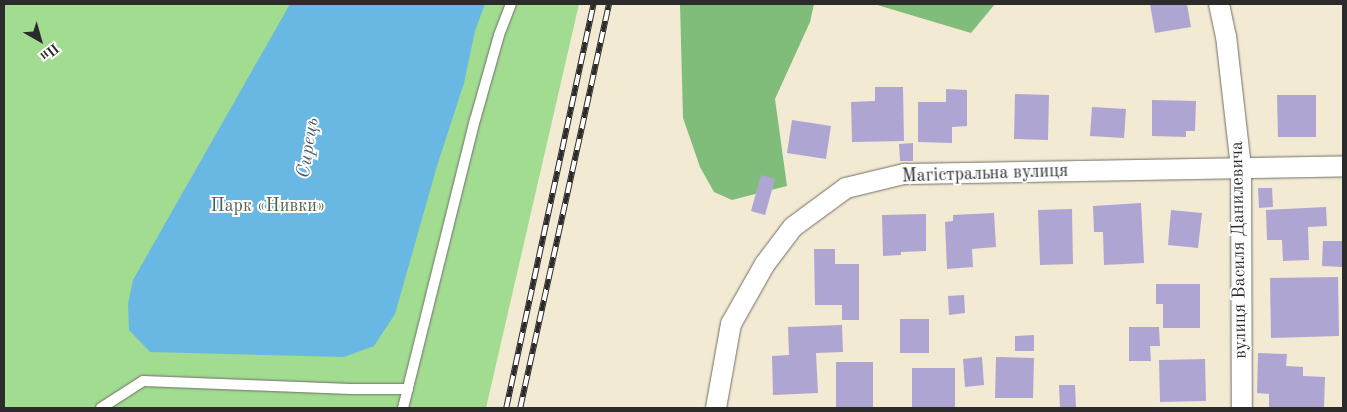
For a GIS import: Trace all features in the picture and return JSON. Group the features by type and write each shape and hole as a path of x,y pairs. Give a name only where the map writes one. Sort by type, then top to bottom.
{"street":[{"name":"вулиця Василя Данилевича","path":"1219,4 1226,36 1241,166 1242,408"},
{"name":"Магістральна вулиця","path":"716,408 731,324 765,264 793,227 846,188 904,174 1241,166 1343,166"}],"lane":[{"path":"403,408 475,120 499,35 511,4"},
{"path":"101,408 143,381 351,389 408,389"}],"green space":[{"name":"Парк «Нивки»","path":"4,4 579,4 486,408 4,408"},
{"path":"680,4 814,4 810,22 775,99 787,186 732,200 714,192 700,167 683,118"},
{"path":"874,4 995,4 971,33"}],"water":[{"name":"Сирець","path":"290,4 485,4 475,31 464,83 437,166 395,314 374,346 344,357 150,352 129,330 128,304 133,280"}],"building":[{"path":"1150,4 1187,4 1191,27 1155,33"},
{"path":"875,87 903,87 904,141 852,142 851,102 875,101"},
{"path":"946,89 967,90 967,126 952,127 952,143 918,142 918,102 946,102"},
{"path":"1015,94 1049,95 1048,140 1014,139"},
{"path":"1277,95 1316,95 1316,137 1278,137"},
{"path":"1152,100 1196,101 1195,131 1186,131 1186,137 1152,136"},
{"path":"1092,107 1126,109 1124,138 1090,136"},
{"path":"792,120 831,126 826,159 787,153"},
{"path":"913,143 913,161 900,161 899,144"},
{"path":"761,175 775,179 765,215 751,211"},
{"path":"1258,188 1272,188 1273,207 1259,208"},
{"path":"1141,203 1144,263 1104,265 1103,232 1094,232 1093,206"},
{"path":"1326,207 1327,226 1308,227 1309,260 1283,261 1282,240 1267,240 1266,210"},
{"path":"1072,209 1073,264 1040,265 1038,210"},
{"path":"1171,210 1202,213 1198,248 1168,245"},
{"path":"994,213 996,247 972,249 973,267 947,269 945,222 953,221 953,215"},
{"path":"926,214 926,251 901,252 901,255 883,256 882,215"},
{"path":"1323,241 1343,241 1343,267 1322,266"},
{"path":"814,249 835,249 835,264 859,264 859,320 842,320 842,305 815,305"},
{"path":"1338,277 1339,336 1271,338 1270,278"},
{"path":"1156,284 1200,284 1200,328 1163,328 1163,304 1156,304"},
{"path":"964,295 965,313 949,315 948,296"},
{"path":"900,319 929,319 929,353 900,353"},
{"path":"842,325 843,352 816,353 818,393 773,395 772,356 789,355 788,327"},
{"path":"1129,327 1159,327 1160,346 1150,346 1151,361 1129,361"},
{"path":"1034,335 1034,351 1015,351 1015,336"},
{"path":"1258,353 1287,354 1286,366 1303,367 1303,376 1325,377 1324,408 1269,408 1269,394 1257,393"},
{"path":"982,357 984,385 965,387 963,359"},
{"path":"996,357 1034,358 1033,398 995,398"},
{"path":"1205,359 1206,401 1160,402 1159,360"},
{"path":"836,362 873,362 873,408 836,408"},
{"path":"912,368 955,368 955,408 912,408"},
{"path":"1059,385 1075,385 1076,408 1060,408"}],"railway":[{"path":"506,408 593,4"},
{"path":"520,408 609,4"}]}
